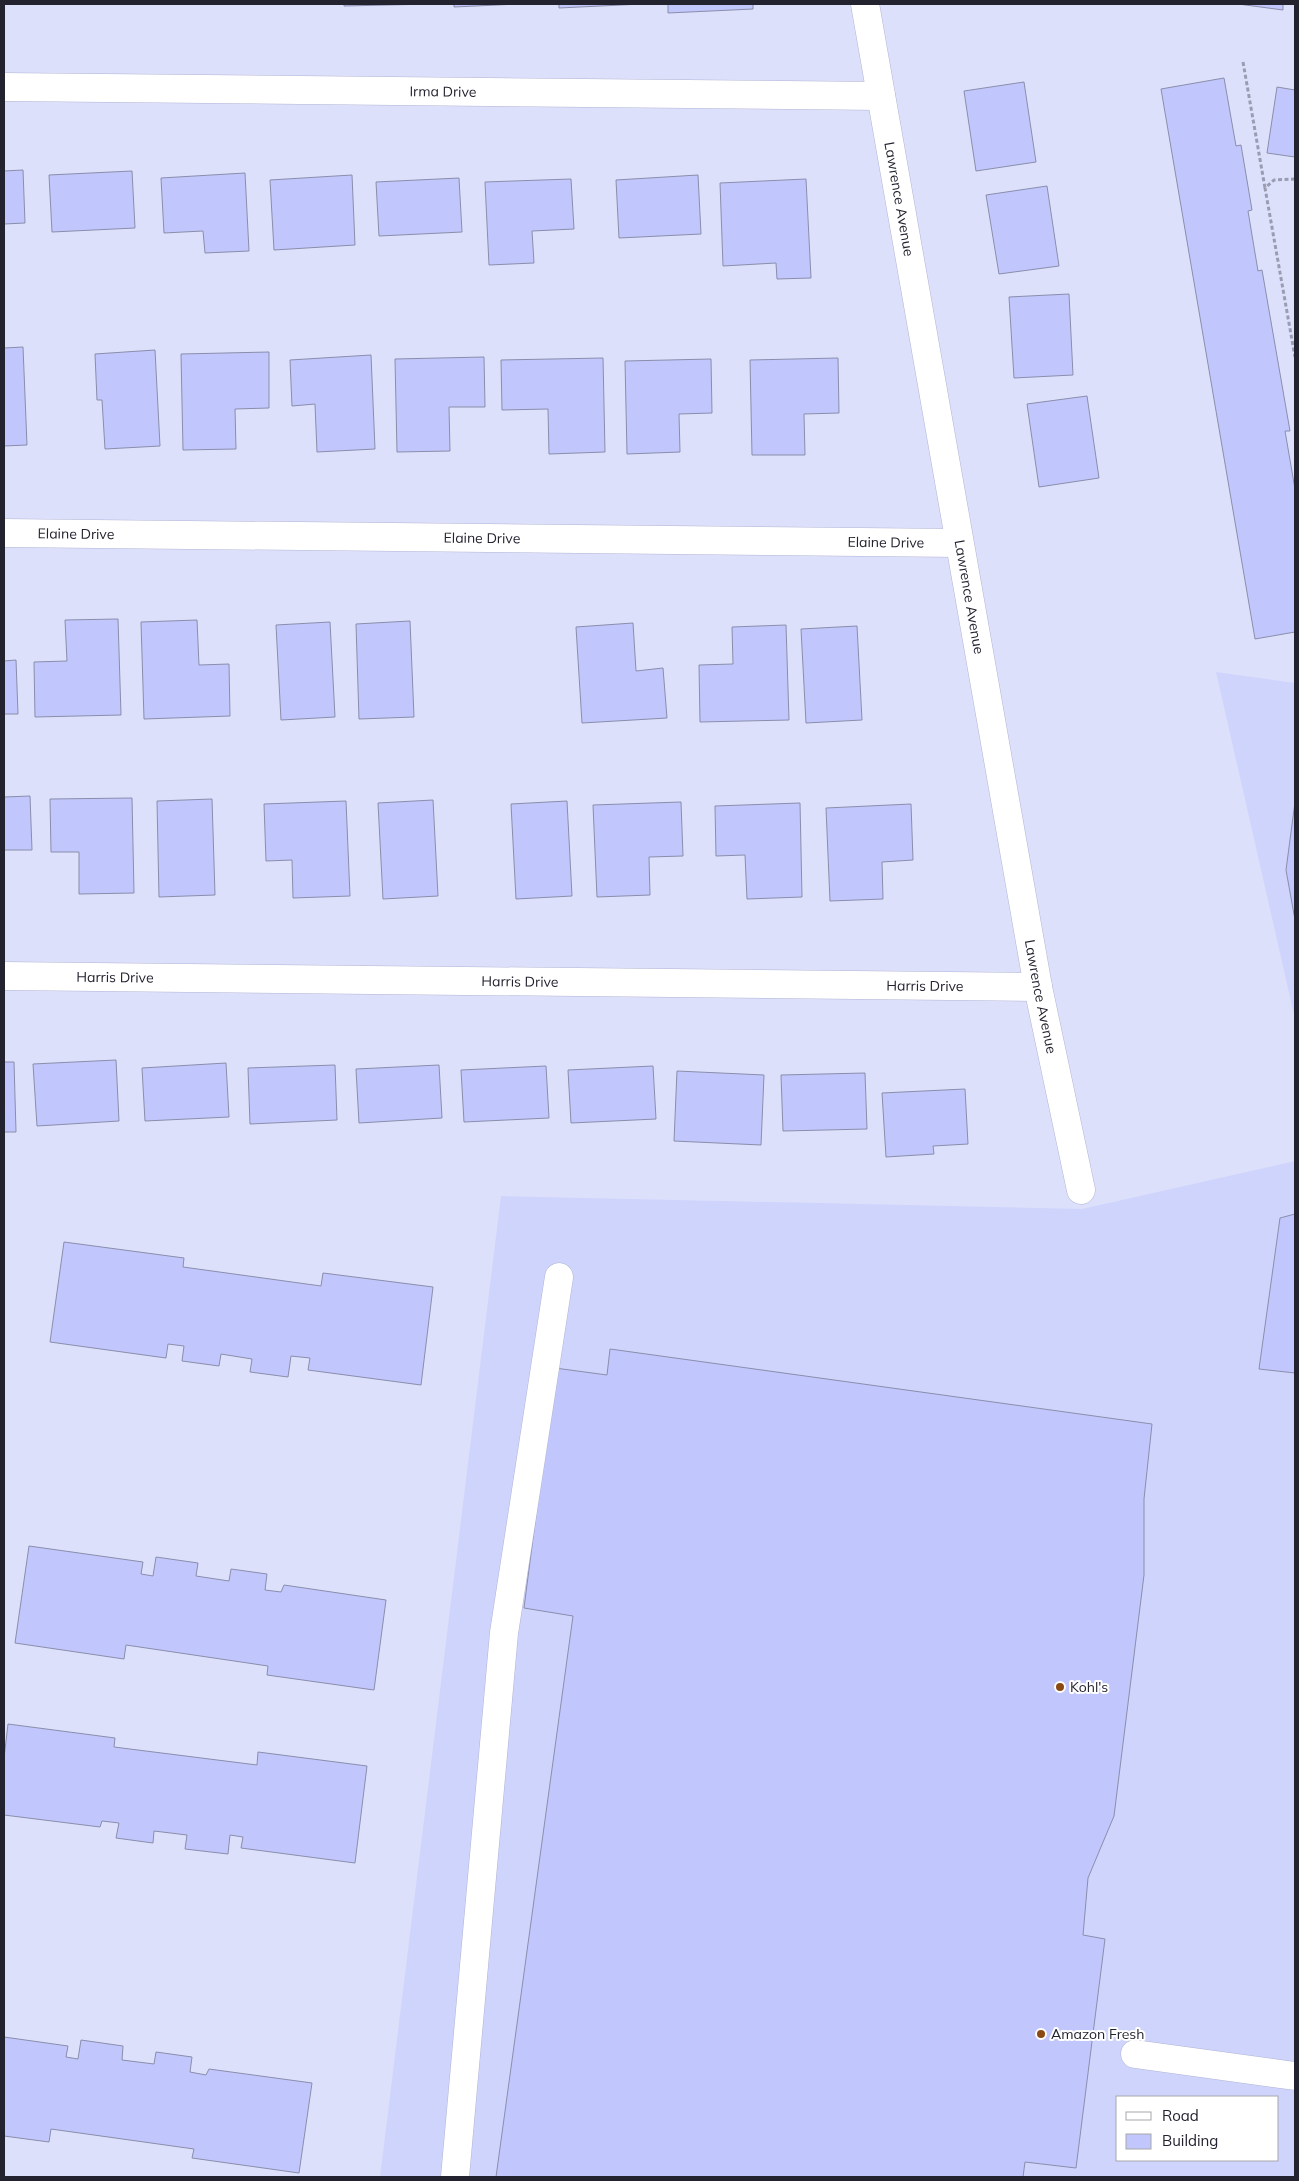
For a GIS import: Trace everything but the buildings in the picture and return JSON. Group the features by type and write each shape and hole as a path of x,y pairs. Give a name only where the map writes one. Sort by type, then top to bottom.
{"street":[{"name":"Lawrence Avenue","path":"865,4 1038,987 1081,1190"},
{"name":"Irma Drive","path":"4,87 881,96"},
{"name":"Elaine Drive","path":"4,533 960,543"},
{"name":"Harris Drive","path":"4,976 1038,987"},
{"path":"455,2177 504,1634 559,1277"},
{"path":"1135,2054 1295,2076"}],"path":[{"path":"1243,62 1295,357"},
{"path":"1265,188 1274,180 1295,179"}],"shaded area":[{"path":"1216,672 1295,683 1295,1019"},
{"path":"1295,1161 1295,2177 380,2177 501,1196 1082,1209"}],"place":[{"name":"Kohl's","path":"1060,1687"},
{"name":"Amazon Fresh","path":"1041,2034"}]}
